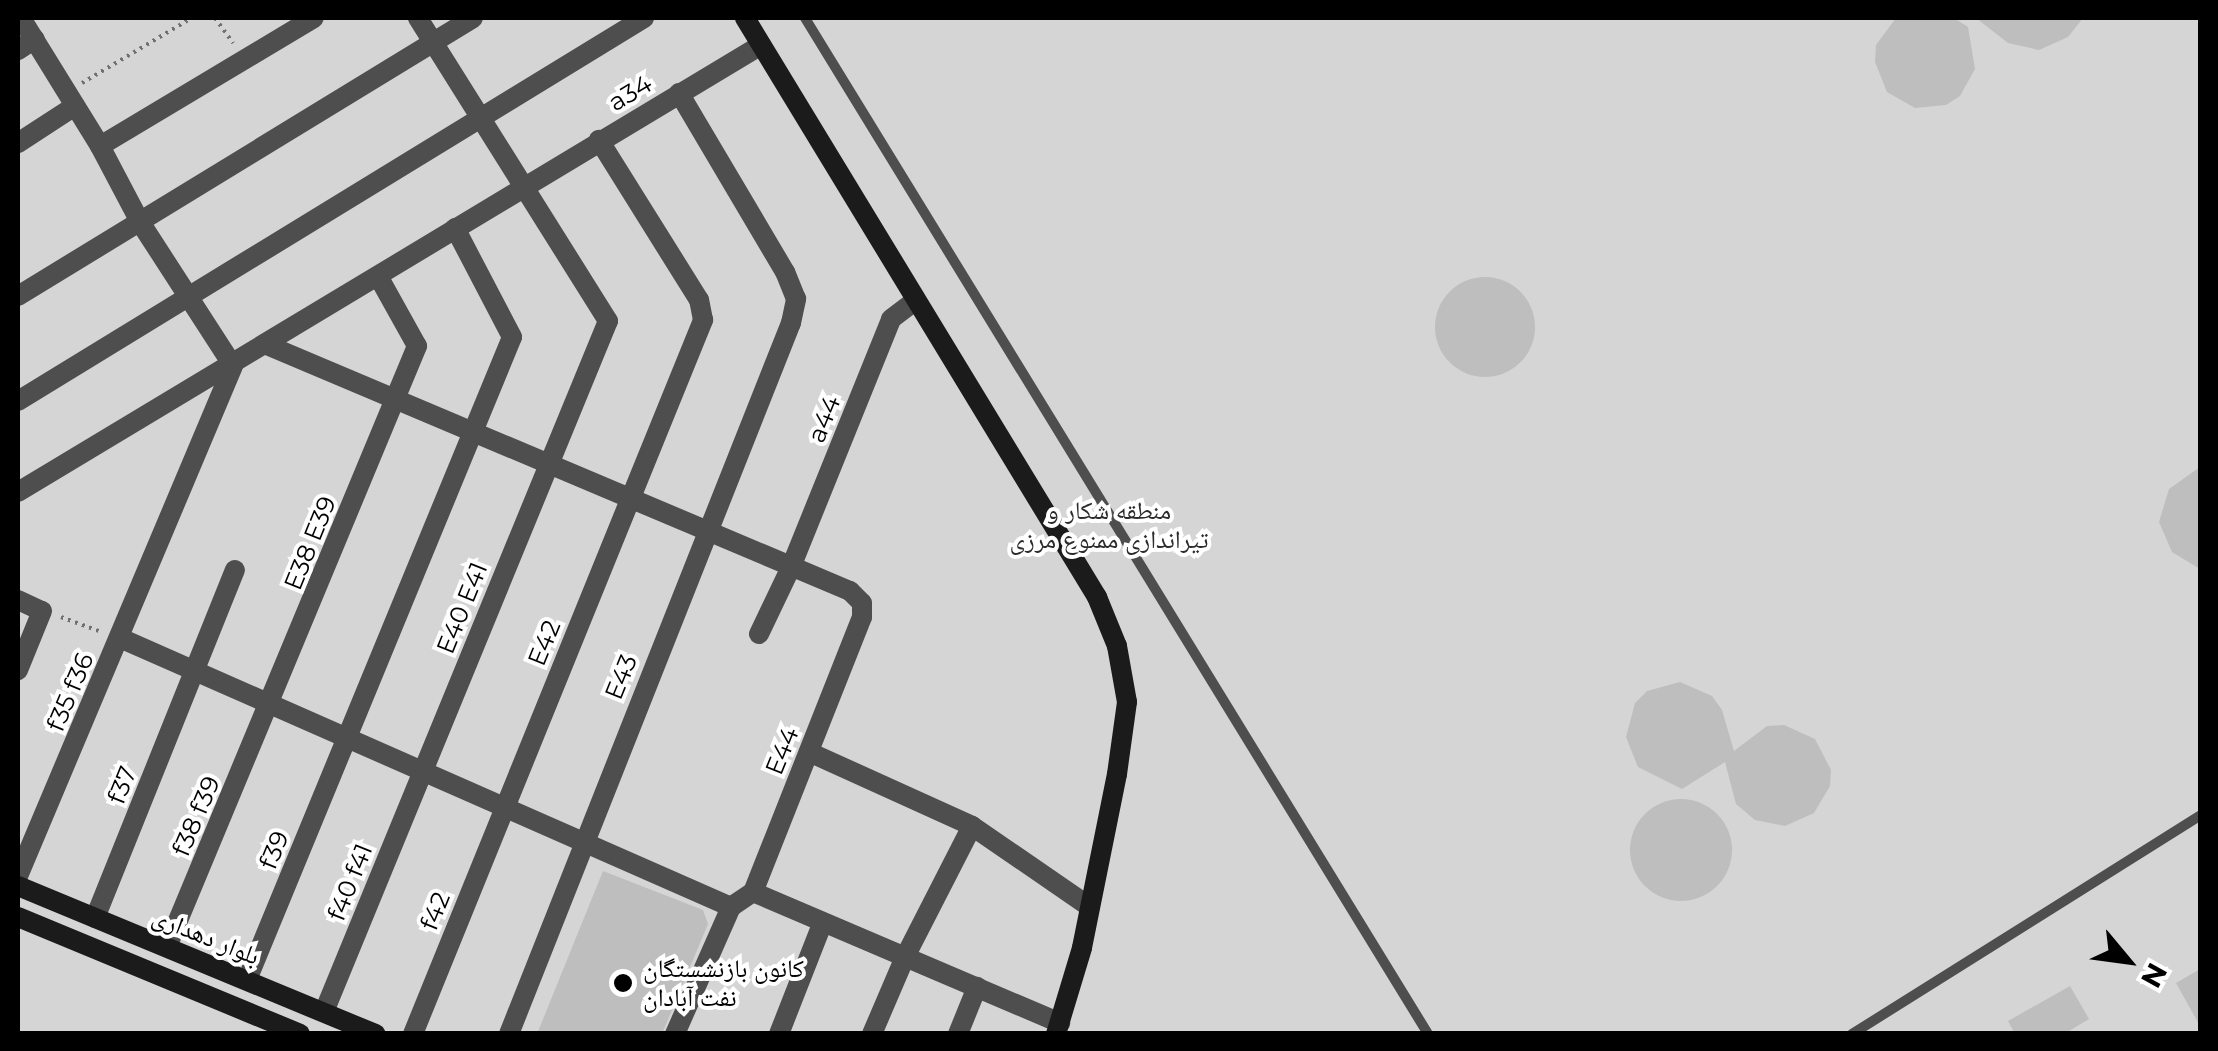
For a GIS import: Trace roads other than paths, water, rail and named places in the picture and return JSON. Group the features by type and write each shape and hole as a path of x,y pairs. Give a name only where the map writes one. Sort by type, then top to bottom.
{"main road":[{"path":"745,18 1097,597 1117,646 1127,702 1090,906 1058,1028"},
{"name":"بلوار دهداری","path":"18,886 376,1034"},
{"path":"18,918 300,1034"}],"street":[{"path":"21,18 26,45 71,99 140,222 234,366"},
{"path":"100,146 314,18"},
{"path":"418,18 524,185"},
{"path":"18,296 473,18"},
{"path":"25,397 644,18"},
{"name":"a34","path":"18,492 234,366 524,185 761,44"},
{"name":"E43","path":"508,1034 791,323 796,299 785,272 678,94"},
{"path":"18,142 71,99"},
{"name":"E42","path":"504,807 703,320 699,300 600,140"},
{"name":"E40 E41","path":"422,771 608,321 524,185"},
{"name":"f39","path":"248,980 512,337 455,228"},
{"name":"E38 E39","path":"270,704 418,346 378,276"},
{"name":"a44","path":"758,634 792,567 891,319 916,300"},
{"path":"267,345 792,567"},
{"name":"f35 f36","path":"18,876 234,366"},
{"name":"E44","path":"753,892 862,617 862,603 850,592 792,567"},
{"name":"f37","path":"96,918 236,570"},
{"path":"18,600 42,611 18,670"},
{"path":"120,638 731,907"},
{"name":"f38 f39","path":"168,947 270,704"},
{"path":"808,752 972,826 1090,906"},
{"name":"f40 f41","path":"324,1012 422,771"},
{"name":"f42","path":"413,1034 504,807"},
{"path":"872,1034 904,956 972,826"},
{"path":"675,1034 731,907 753,892 977,987 1058,1028"},
{"path":"779,1034 823,922"},
{"path":"958,1034 977,987"}],"lane":[{"path":"805,18 1428,1034"},
{"path":"1852,1034 2200,816"}],"place":[{"name":"کانون بازنشستگان نفت آبادان","path":"623,983"}],"park label":[{"name":"منطقه شکار و تیراندازی ممنوع مرزی","path":"1109,526"}]}
